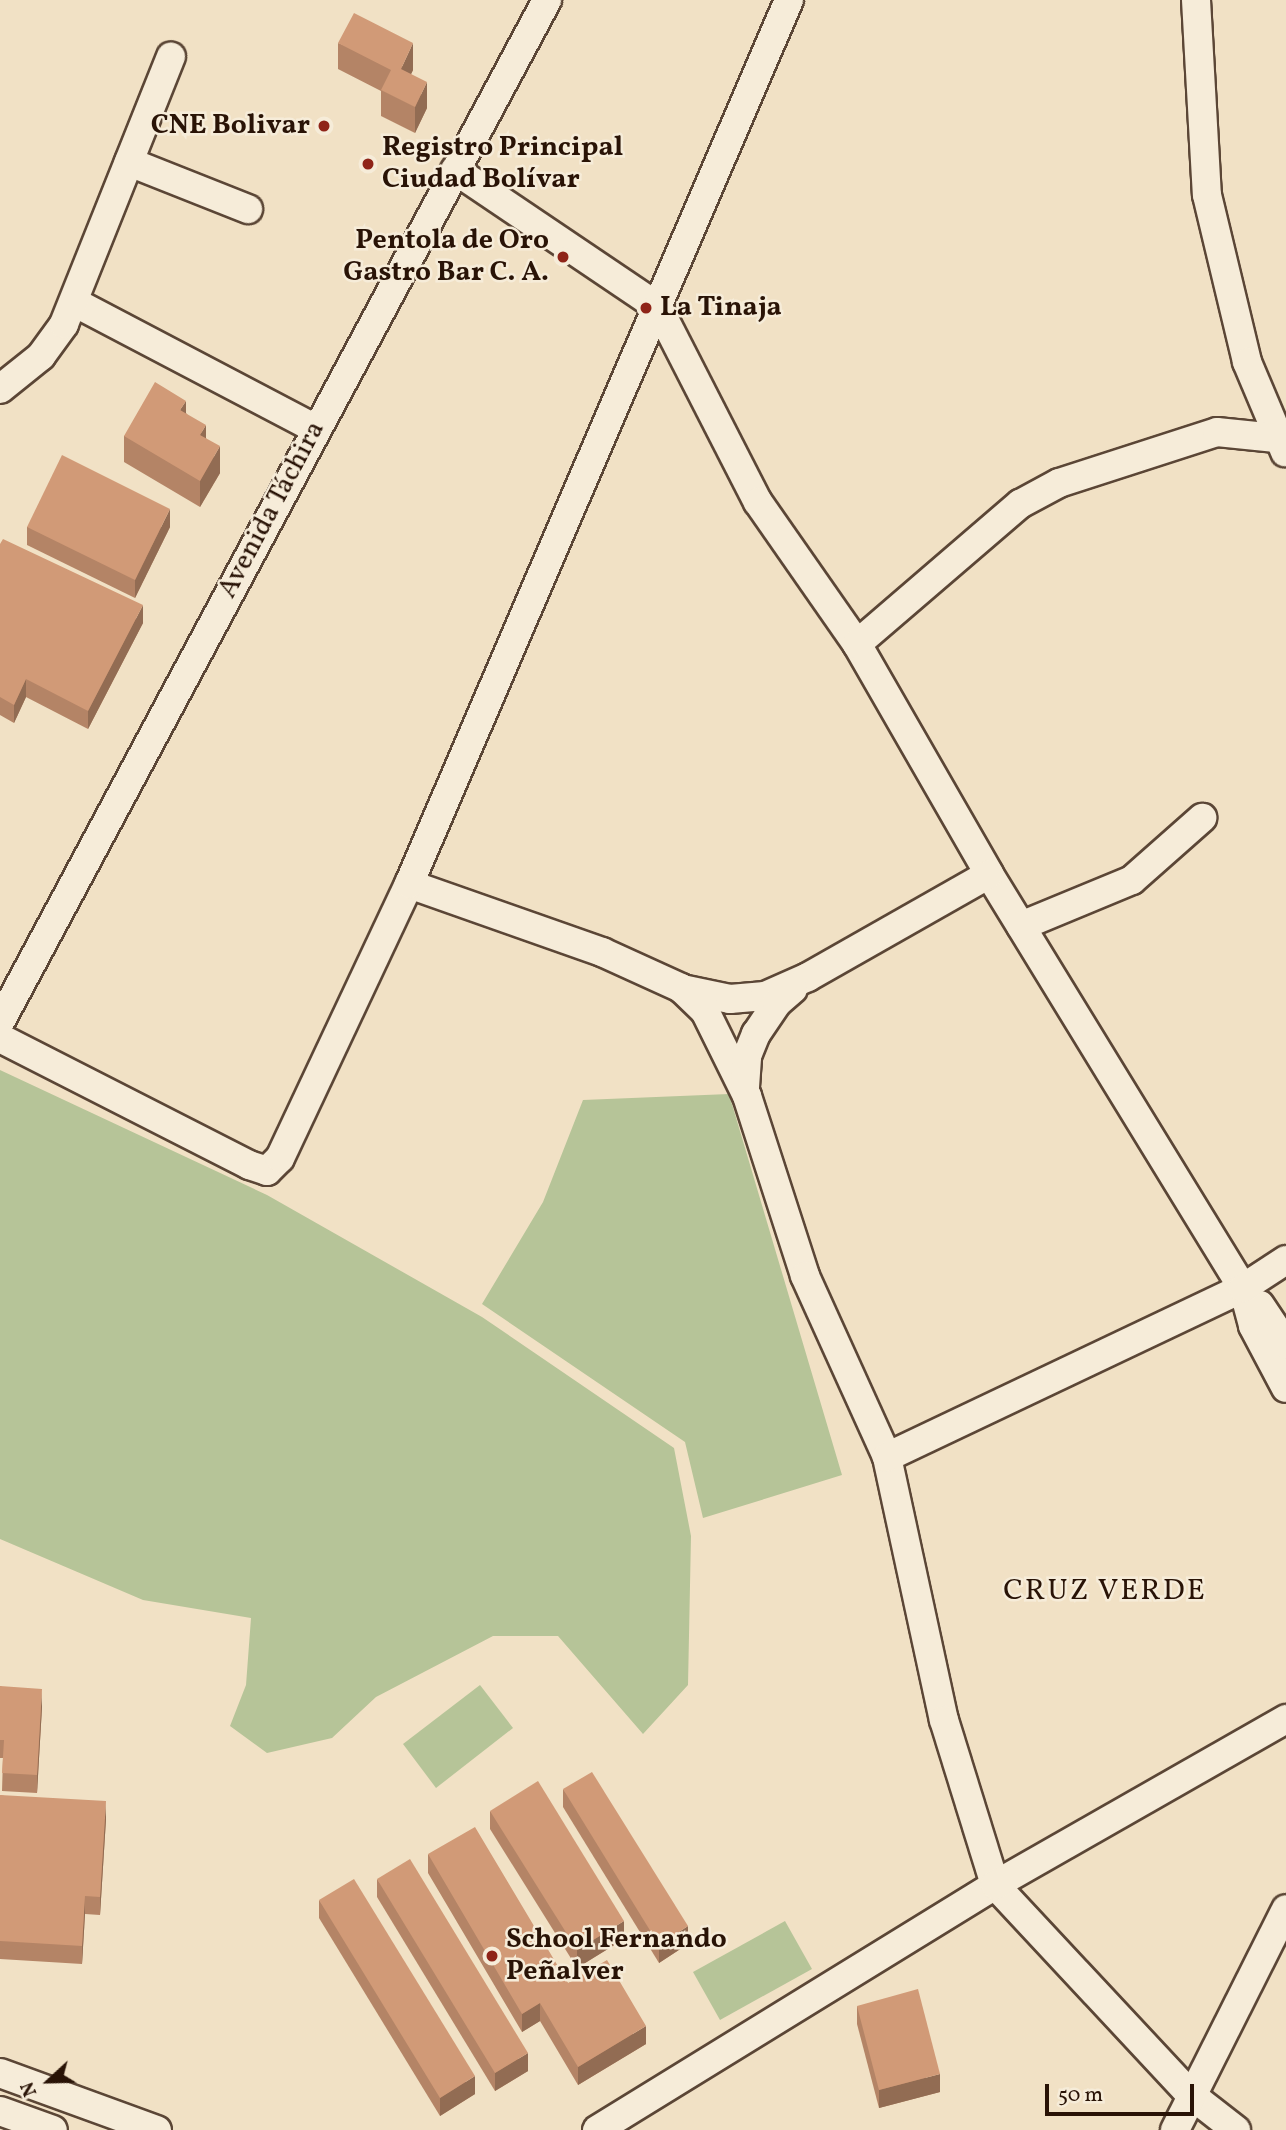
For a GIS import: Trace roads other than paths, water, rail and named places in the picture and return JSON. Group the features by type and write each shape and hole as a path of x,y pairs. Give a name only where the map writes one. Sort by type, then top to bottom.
{"street":[{"name":"Avenida Táchira","path":"0,1022 547,0"},
{"path":"0,1038 267,1171 280,1158 409,884 789,0"},
{"path":"1196,0 1207,195 1247,362 1284,444"},
{"path":"0,389 48,348 74,302 171,57"},
{"path":"129,162 248,209"},
{"path":"455,170 658,307 758,502 857,644 989,874 1243,1288 1253,1326 1286,1388"},
{"path":"74,302 316,429"},
{"path":"857,644 1020,504 1059,483 1217,432 1284,444"},
{"path":"1021,926 1132,880 1202,818"},
{"path":"409,884 602,952 681,988 730,999 765,996 808,977 989,874"},
{"path":"745,1090 747,1056 756,1034 777,1003 808,977"},
{"path":"681,988 705,1011 745,1090 805,1276 887,1457 944,1720 995,1885 1191,2095 1236,2130"},
{"path":"887,1457 1243,1288 1286,1259"},
{"path":"1243,1288 1257,1300 1286,1345"},
{"path":"597,2130 995,1885 1286,1719"},
{"path":"1175,2130 1286,1909"},
{"path":"0,2073 158,2130"},
{"path":"0,2111 53,2130"}],"place":[{"name":"CNE Bolivar","path":"324,126"},
{"name":"Registro Principal Ciudad Bolívar","path":"368,164"},
{"name":"Pentola de Oro Gastro Bar C. A.","path":"563,257"},
{"name":"La Tinaja","path":"646,308"},
{"name":"School Fernando Peñalver","path":"492,1956"}],"district":[{"name":"CRUZ VERDE","path":"1105,1591"}]}
